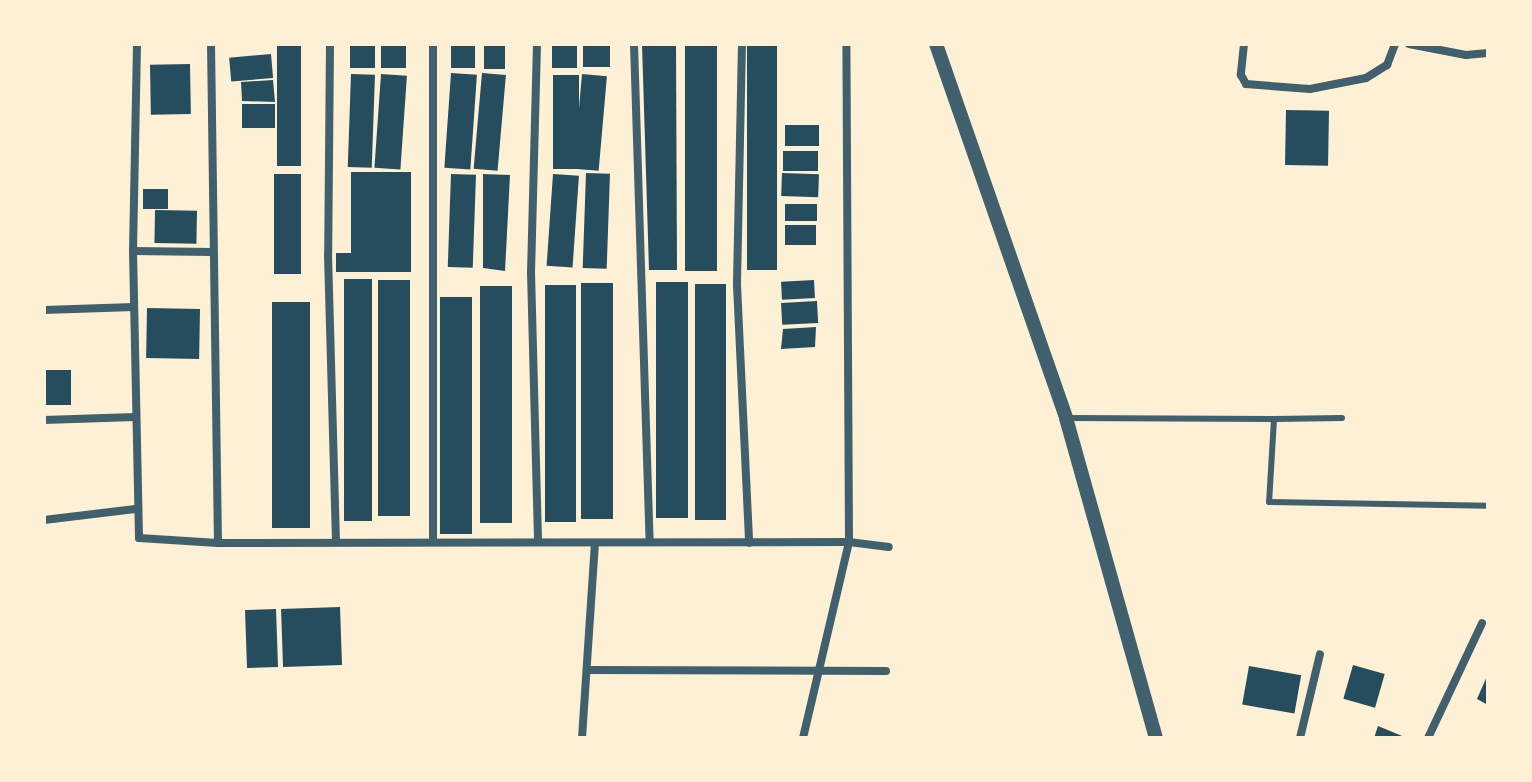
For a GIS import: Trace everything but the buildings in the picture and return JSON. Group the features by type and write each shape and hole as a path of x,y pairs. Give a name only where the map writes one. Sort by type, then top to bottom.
{"street":[{"path":"137,44 133,251 135,509 139,538 218,543 336,540 849,542 889,547"},
{"path":"211,44 218,543"},
{"path":"330,44 328,255 336,540"},
{"path":"433,44 433,540"},
{"path":"537,44 531,272 538,542"},
{"path":"634,44 650,542"},
{"path":"742,44 737,285 749,543"},
{"path":"803,738 849,542 846,44"},
{"path":"936,44 1066,418 1156,738"},
{"path":"1244,44 1246,84 1310,89 1366,78 1387,65 1395,44"},
{"path":"1409,44 1466,55 1488,53"},
{"path":"133,251 212,252"},
{"path":"44,310 134,307"},
{"path":"44,420 135,417"},
{"path":"44,520 135,509"},
{"path":"582,738 595,543"},
{"path":"1428,738 1485,623"},
{"path":"1300,738 1320,654"},
{"path":"587,670 886,671"}],"lane":[{"path":"1066,418 1342,418"},
{"path":"1274,419 1269,502 1488,506"}]}
